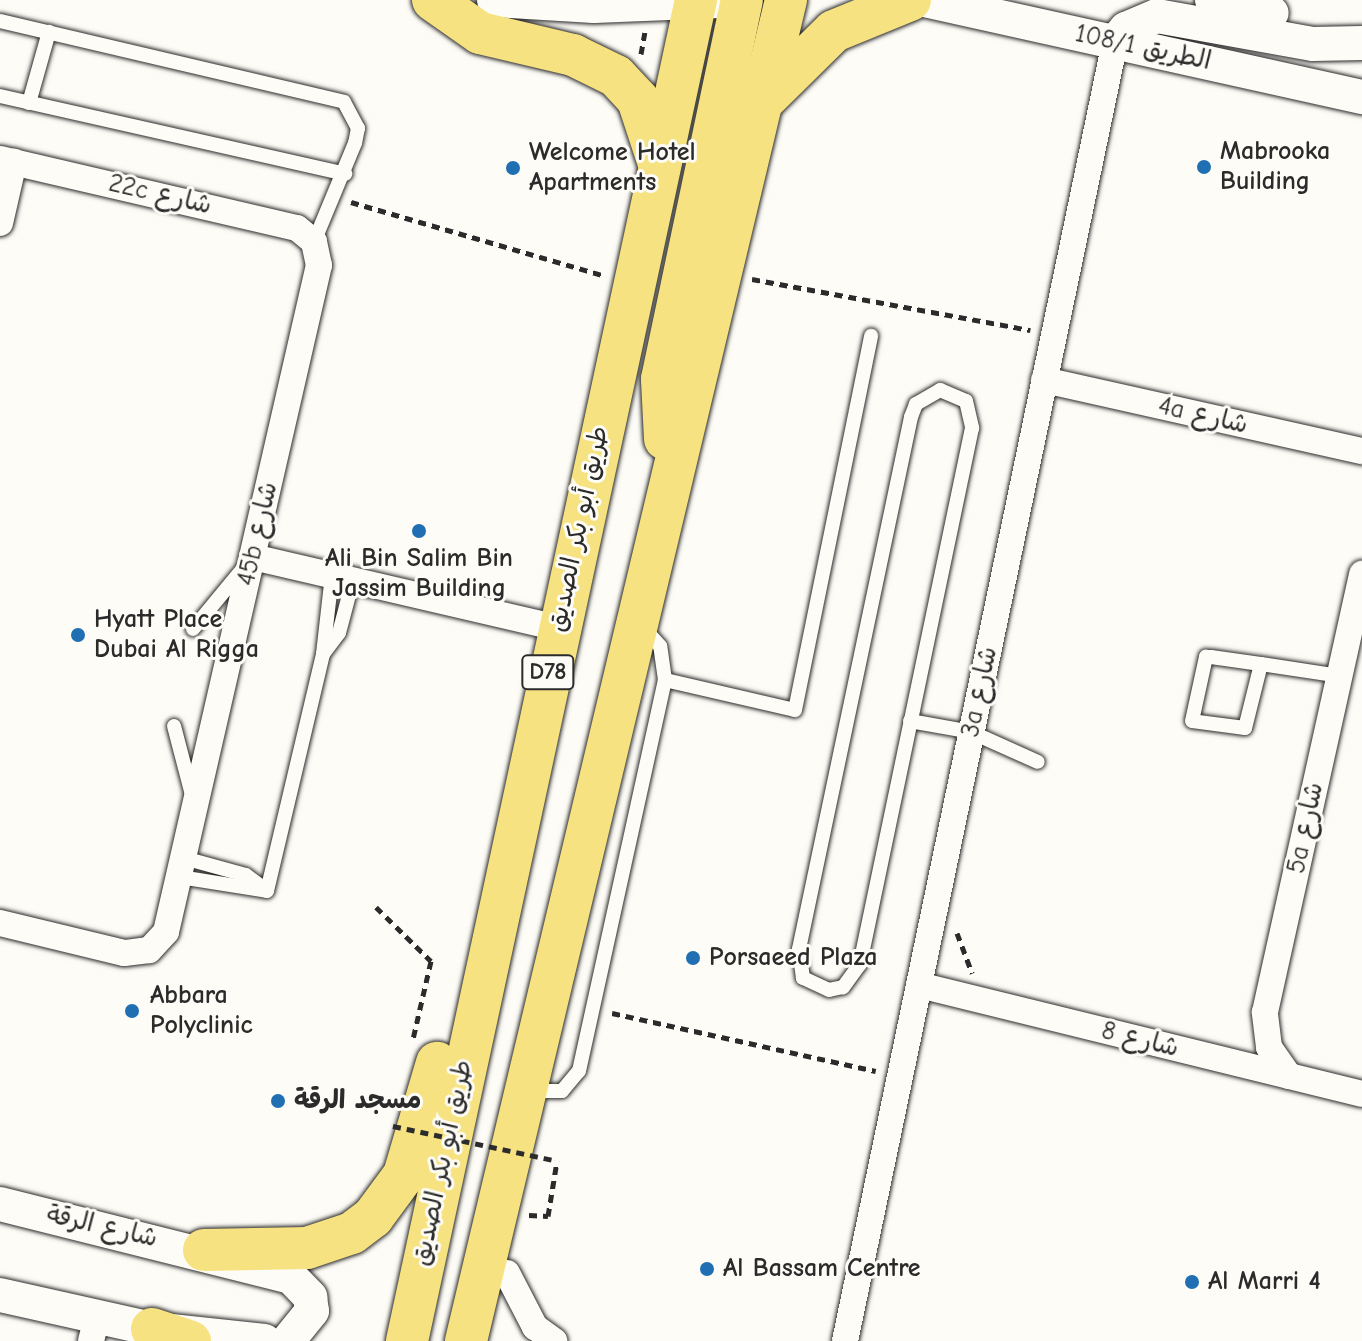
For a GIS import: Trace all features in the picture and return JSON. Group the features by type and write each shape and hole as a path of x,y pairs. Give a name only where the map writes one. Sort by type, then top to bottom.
{"main road":[{"path":"433,0 480,33 573,55 616,76 638,100 659,166"},
{"path":"672,459 660,420 662,379 743,0"},
{"path":"466,1341 525,1099 672,459 786,0"},
{"path":"763,102 834,31 910,0"},
{"name":"طريق أبو بكر الصديق","path":"407,1341 481,982 696,2"},
{"path":"204,1250 307,1248 352,1233 373,1217 404,1175 445,1036 481,982"},
{"path":"492,1341 507,1273 525,1099"}],"street":[{"path":"494,0 743,0"},
{"name":"108/1 الطريق","path":"924,0 1362,97"},
{"path":"1212,0 1362,32"},
{"path":"1115,42 1126,29 1157,16 1313,44 1362,43"},
{"name":"3a شارع","path":"845,1341 1115,42"},
{"path":"0,223 7,160"},
{"name":"22c شارع","path":"7,160 287,224 314,242"},
{"name":"45b شارع","path":"0,923 136,954 159,942 171,920 317,277 314,242"},
{"name":"4a شارع","path":"1044,380 1362,451"},
{"path":"253,557 558,628"},
{"name":"5a شارع","path":"1289,1076 1269,1047 1265,1012 1362,574"},
{"name":"شارع 8","path":"919,985 1362,1094"},
{"name":"شارع الرقة","path":"0,1204 204,1250 303,1285 312,1311 288,1341"},
{"path":"507,1273 535,1327 554,1341"},
{"path":"0,1295 94,1329 264,1341"}],"lane":[{"path":"0,21 344,102 358,128 345,174 314,242"},
{"path":"29,103 49,32"},
{"path":"0,96 345,174"},
{"path":"665,680 795,710 871,336"},
{"path":"940,390 966,401 972,428 910,721 860,964 843,987 814,987 803,978 799,949 897,480 916,404 940,390"},
{"path":"193,629 253,557"},
{"path":"323,654 342,625 343,578"},
{"path":"182,868 246,875 267,891 343,578"},
{"path":"525,1099 562,1091 576,1080 593,1009 665,680 660,646 635,621"},
{"path":"1261,664 1245,728 1192,721 1206,657 1261,664 1339,676"},
{"path":"910,721 971,732 1038,762"},
{"path":"174,726 196,807"}],"path":[{"path":"334,197 633,284"},
{"path":"720,273 1054,334"},
{"path":"376,907 431,961 411,1048"},
{"path":"593,1009 900,1076"},
{"path":"393,1126 557,1161 548,1216"}],"place":[{"name":"Mabrooka Building","path":"1204,167"},
{"name":"Welcome Hotel Apartments","path":"513,168"},
{"name":"Ali Bin Salim Bin Jassim Building","path":"419,531"},
{"name":"Hyatt Place Dubai Al Rigga","path":"78,635"},
{"name":"Porsaeed Plaza","path":"693,958"},
{"name":"Abbara Polyclinic","path":"132,1011"},
{"name":"مسجد الرقة","path":"278,1101"},
{"name":"Al Bassam Centre","path":"707,1269"},
{"name":"Al Marri 4","path":"1192,1282"}]}
